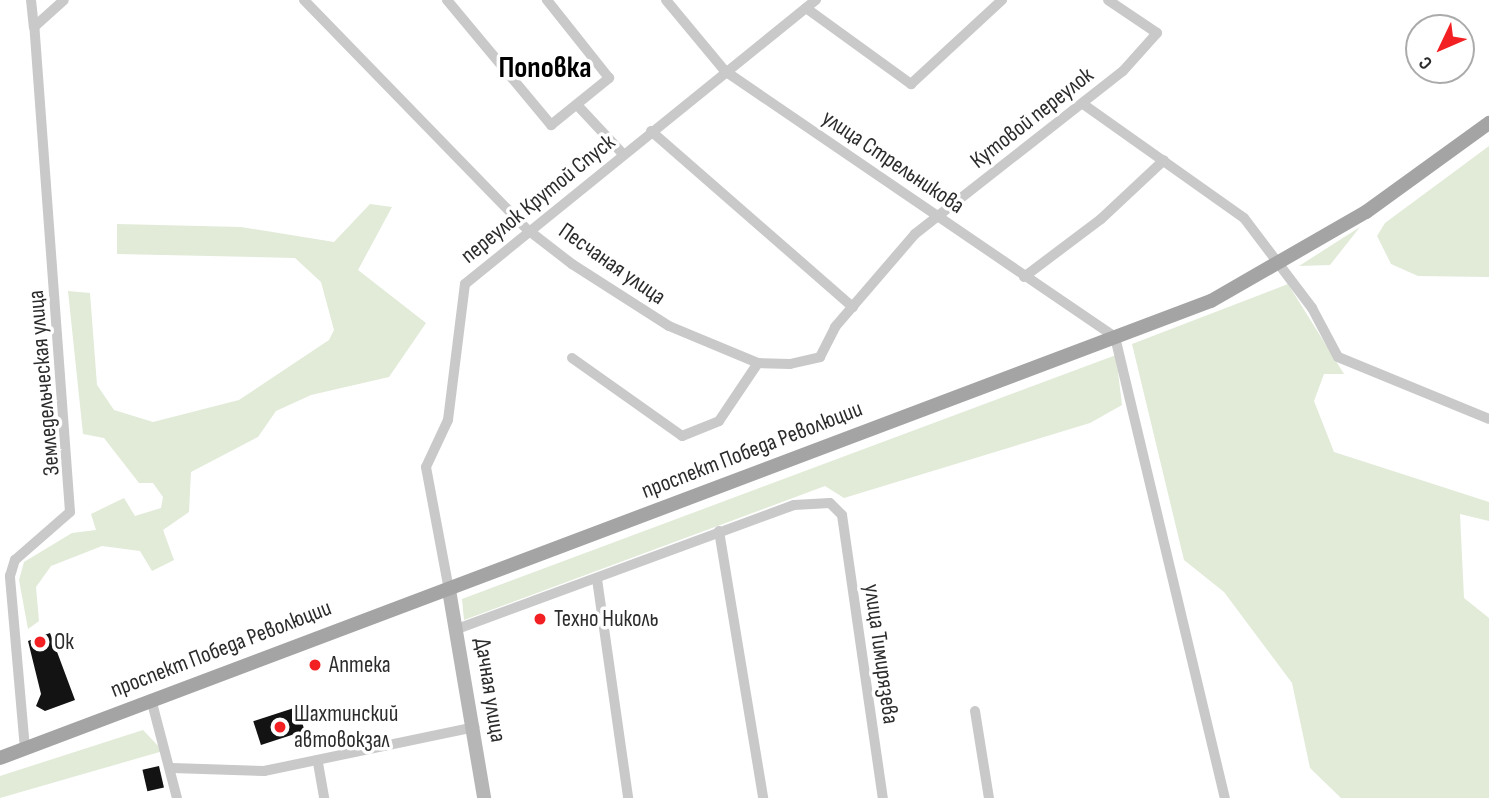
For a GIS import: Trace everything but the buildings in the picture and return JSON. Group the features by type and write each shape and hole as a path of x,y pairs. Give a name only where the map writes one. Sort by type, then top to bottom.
{"main road":[{"name":"проспект Победа Революции","path":"0,758 1211,301 1282,263 1366,212 1489,123"}],"street":[{"name":"Земледельческая улица","path":"25,750 10,576 15,560 66,519 72,481 31,0"},
{"path":"34,27 64,0"},
{"name":"Песчаная улица","path":"304,0 528,230 669,326 758,363 820,357"},
{"path":"447,0 543,121 551,125 579,107 609,78 547,0"},
{"name":"улица Стрельникова","path":"666,0 725,71 1115,337"},
{"name":"переулок Крутой Спуск","path":"449,590 426,467 448,420 465,284 528,230 816,0"},
{"path":"806,8 911,84 1002,0"},
{"name":"Кутовой переулок","path":"820,357 853,307 936,215 1083,104 1157,33 1108,0"},
{"path":"1083,104 1244,218 1282,263 1339,357 1489,419"},
{"path":"579,107 623,154"},
{"path":"651,131 853,307"},
{"path":"1024,276 1101,219 1164,160"},
{"path":"1115,337 1225,798"},
{"path":"572,358 682,436 719,421 758,363"},
{"name":"улица Тимирязева","path":"719,531 814,500 830,503 842,515 883,798"},
{"path":"457,629 597,579 719,531 762,798"},
{"path":"597,579 628,798"},
{"name":"Дачная улица","path":"449,590 484,798"},
{"path":"151,699 172,768 177,798"},
{"path":"975,711 989,798"},
{"path":"172,768 229,774 318,763 474,727"},
{"path":"318,763 324,798"}],"green space":[{"path":"1489,146 1489,277 1418,276 1391,264 1377,236 1385,223"},
{"path":"370,204 392,207 358,270 426,323 389,377 311,395 276,411 258,437 191,472 189,512 163,530 174,560 152,571 140,551 102,546 51,566 36,587 39,621 28,629 19,580 24,562 72,533 96,530 91,514 124,498 135,516 161,508 163,497 153,483 139,483 104,438 83,434 68,291 90,293 97,385 114,410 153,422 239,400 329,340 334,330 321,282 295,258 117,254 117,224 241,227 334,242"},
{"path":"1360,227 1330,265 1299,266"},
{"path":"1288,284 1344,374 1324,374 1314,401 1334,452 1489,502 1489,521 1460,514 1464,598 1489,618 1489,798 1341,798 1310,768 1292,683 1224,592 1184,560 1132,344"},
{"path":"1116,355 1122,405 1090,423 844,498 825,486 464,620 462,599"},
{"path":"143,730 163,751 0,798 0,776"}],"place":[{"name":"Техно Николь","path":"540,619"},
{"name":"Ок","path":"40,642"},
{"name":"Аптека","path":"315,665"},
{"name":"Шахтинский автовокзал","path":"280,727"}],"district":[{"name":"Поповка","path":"545,68"}]}
